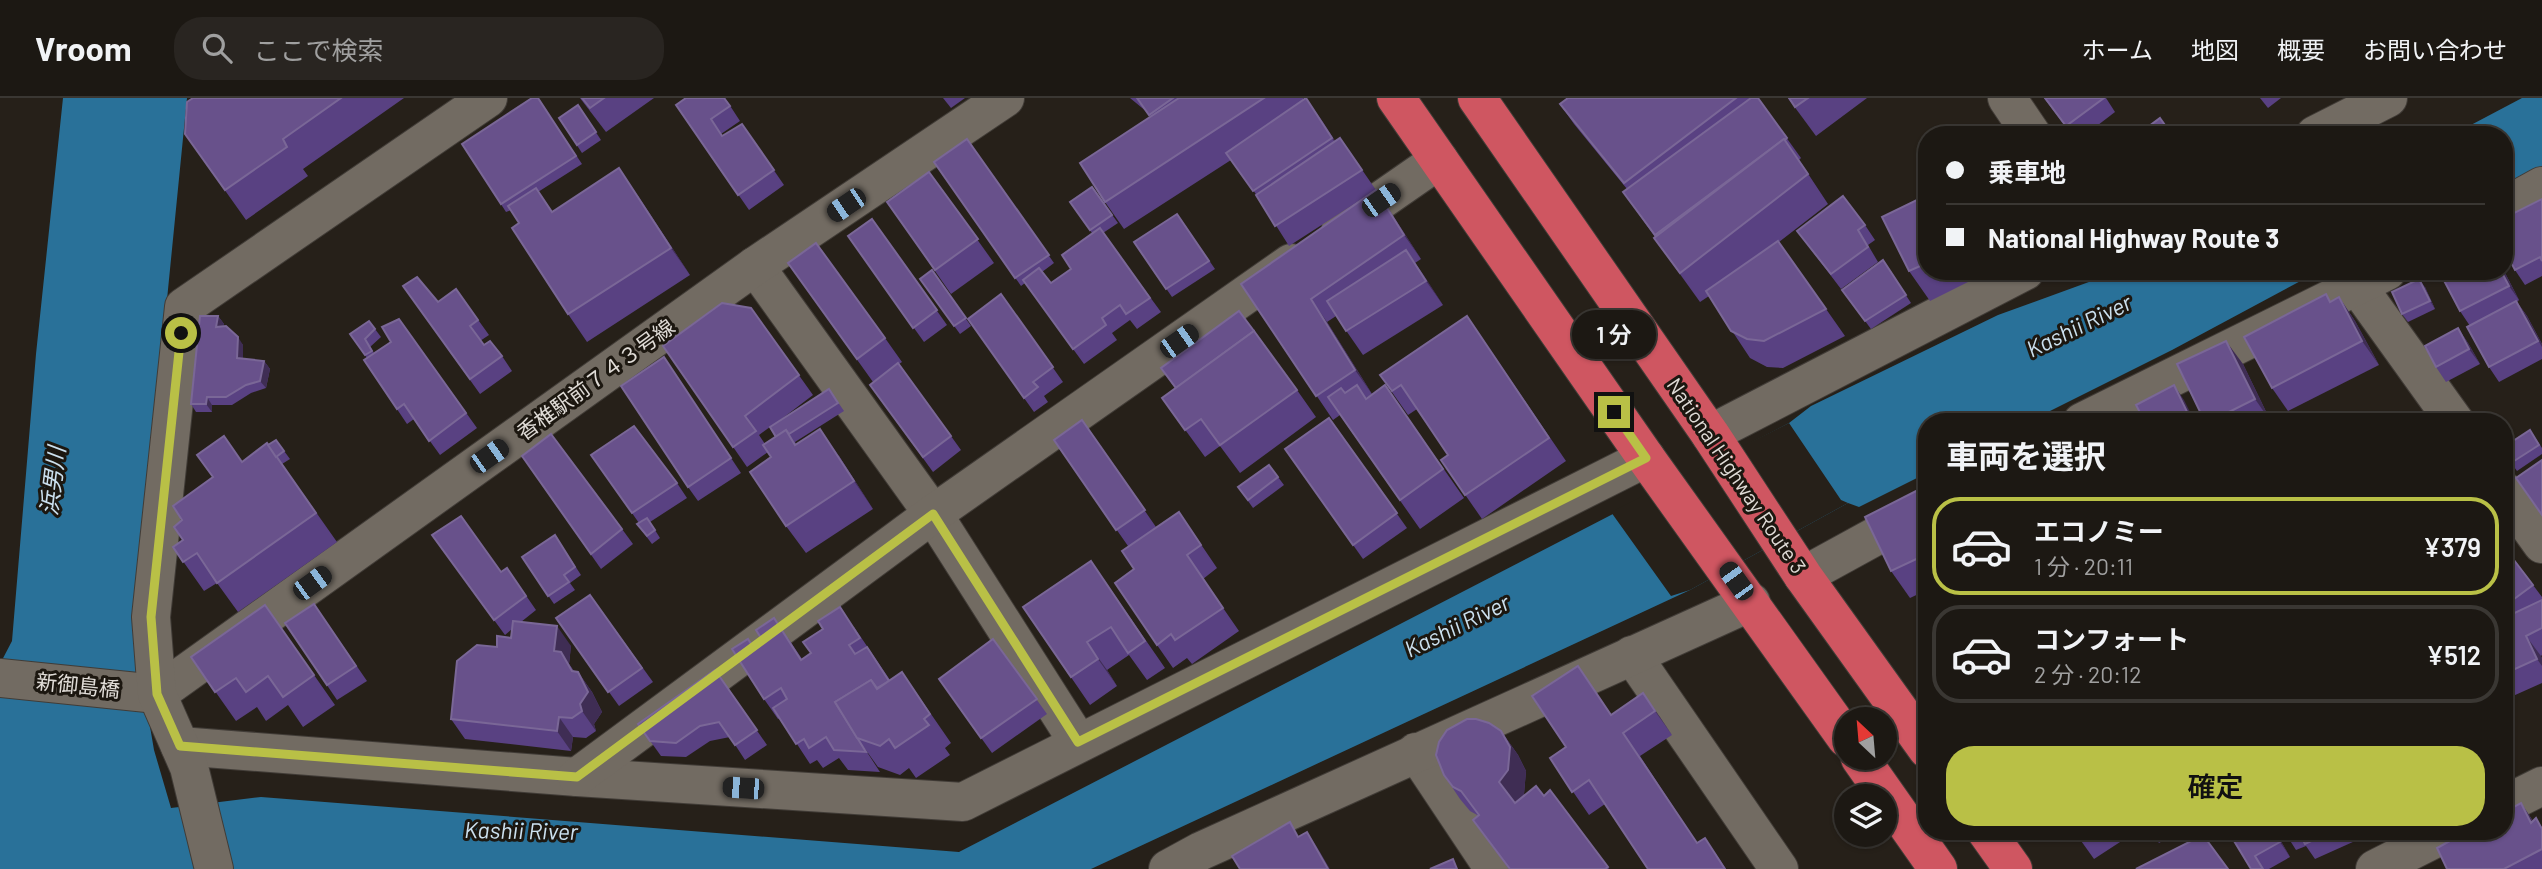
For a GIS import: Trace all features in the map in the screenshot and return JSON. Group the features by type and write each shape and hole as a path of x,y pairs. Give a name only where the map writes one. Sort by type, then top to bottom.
{"highway":[{"path":"1396,98 1646,458 1834,721"},
{"name":"National Highway Route 3","path":"1477,98 1710,434 1803,576 1918,736"},
{"path":"1868,770 1938,869"},
{"path":"1992,840 2013,869"}],"street":[{"path":"214,869 185,756 157,694 151,617 184,307 488,98"},
{"name":"香椎駅前７４３号線","path":"157,694 755,266 1005,98"},
{"path":"2007,98 2026,126"},
{"path":"2333,126 2388,98"},
{"path":"577,777 933,514 1439,160"},
{"path":"2513,202 2542,186"},
{"path":"755,266 933,514 1078,742"},
{"path":"1710,434 2008,280"},
{"path":"2107,413 2370,280"},
{"path":"2373,280 2450,413"},
{"path":"185,756 577,777 963,802 1646,458"},
{"path":"2513,504 2542,544"},
{"path":"1803,576 1918,513"},
{"path":"1168,869 1207,860 1416,752 1751,602"},
{"path":"1632,655 1779,869"},
{"name":"新御島橋","path":"0,678 157,694"},
{"path":"1416,752 1494,869"},
{"path":"2513,800 2542,786"},
{"path":"2375,869 2432,840"}],"water":[{"path":"63,98 187,98 134,632 154,750 171,808 261,797 959,852 1789,423 1811,406 1998,315 2094,280 2303,280 2046,413 1918,413 1918,478 1859,507 1848,503 1690,590 1091,869 0,869 0,664 12,641 36,354"},
{"path":"2522,98 2542,98 2542,171 2513,186 2513,126 2469,126"}],"pier":[{"path":"1789,423 1841,500 1848,503 1690,590 1671,596 1611,512"}],"building":[{"path":"193,98 341,98 283,139 287,147 225,190 185,134 187,102"},
{"path":"532,98 538,98 576,156 501,204 462,144"},
{"path":"582,98 604,98 590,108"},
{"path":"686,98 724,98 730,106 711,119 722,136 742,124 774,170 738,195 676,105"},
{"path":"1137,98 1173,98 1149,115"},
{"path":"1179,98 1264,98 1105,202 1080,163"},
{"path":"1306,98 1332,138 1253,191 1226,153"},
{"path":"1568,98 1736,98 1624,183 1560,104"},
{"path":"1751,98 1758,98 1787,138 1655,235 1623,192"},
{"path":"1789,98 1808,98 1795,107"},
{"path":"2045,98 2104,98 2066,126"},
{"path":"578,105 596,132 577,145 559,118"},
{"path":"2160,118 2166,126 2149,126"},
{"path":"1340,138 1362,170 1275,226 1256,195"},
{"path":"967,139 1049,255 1015,278 934,162"},
{"path":"1784,139 1808,174 1680,273 1654,238"},
{"path":"619,168 671,248 568,314 512,228 519,223 508,206 536,188 552,212"},
{"path":"929,172 978,239 935,270 887,202"},
{"path":"1092,187 1112,215 1090,230 1070,202"},
{"path":"1376,190 1404,235 1311,299 1355,370 1316,396 1241,284"},
{"path":"1843,196 1865,225 1858,230 1868,247 1831,274 1797,231"},
{"path":"1918,199 1918,267 1909,271 1882,217"},
{"path":"2542,199 2542,261 2540,257 2515,270 2513,266 2513,214"},
{"path":"1177,214 1209,261 1166,289 1134,242"},
{"path":"872,219 937,310 913,328 848,236"},
{"path":"1100,228 1150,298 1126,314 1120,305 1102,318 1106,325 1073,349 1023,280 1039,268 1051,283 1071,269 1062,255"},
{"path":"1778,241 1826,309 1764,341 1747,339 1731,331 1706,291"},
{"path":"816,243 885,338 857,359 788,263"},
{"path":"1406,250 1426,281 1346,331 1327,301"},
{"path":"1883,260 1906,295 1865,321 1842,290"},
{"path":"932,270 966,318 954,326 920,279"},
{"path":"417,277 438,302 456,289 478,320 470,326 484,345 490,341 502,356 470,379 403,286"},
{"path":"2420,280 2430,301 2402,314 2392,292"},
{"path":"2444,280 2506,280 2509,286 2460,311"},
{"path":"1001,294 1053,367 1033,382 1038,387 1024,398 968,319"},
{"path":"2326,294 2330,302 2339,297 2362,341 2272,388 2244,337"},
{"path":"2516,301 2538,341 2489,367 2467,327"},
{"path":"722,303 751,308 799,375 745,416 756,431 733,447 663,346"},
{"path":"1239,311 1254,331 1176,388 1161,368"},
{"path":"200,316 218,316 216,327 226,326 238,337 237,358 264,361 260,381 246,385 226,397 207,397 206,404 191,404"},
{"path":"1467,316 1549,438 1465,495 1441,460 1448,455 1401,385 1392,391 1380,375"},
{"path":"399,319 466,413 429,441 404,404 397,409 364,360 391,342 382,327"},
{"path":"369,321 375,329 365,339 372,351 365,355 350,334"},
{"path":"2458,328 2469,349 2436,367 2425,346"},
{"path":"1254,331 1297,390 1220,445 1201,419 1185,430 1162,398"},
{"path":"2226,341 2255,399 2227,413 2201,413 2177,364"},
{"path":"664,357 731,458 688,487 621,386"},
{"path":"898,363 951,436 923,457 870,385"},
{"path":"1357,385 1366,399 1385,385 1443,469 1400,500 1328,397 1341,388 1345,393"},
{"path":"2174,385 2188,413 2140,413 2136,405"},
{"path":"829,389 838,403 789,434 786,430 776,437 770,427"},
{"path":"1329,418 1397,513 1353,545 1285,449"},
{"path":"1082,420 1145,510 1116,530 1054,440"},
{"path":"634,426 677,483 632,513 591,455"},
{"path":"820,429 854,481 786,526 750,472 771,457 763,445 786,430 795,445"},
{"path":"2530,430 2539,445 2513,462 2513,441"},
{"path":"551,434 622,529 591,554 522,456"},
{"path":"224,436 242,462 267,443 316,513 217,583 197,553 183,562 173,547 183,540 174,527 182,520 173,506 213,477 197,455"},
{"path":"276,440 284,451 276,457 268,445"},
{"path":"2542,460 2542,515 2516,478"},
{"path":"1269,465 1278,477 1248,500 1238,487"},
{"path":"1918,490 1918,558 1891,571 1865,517"},
{"path":"1179,512 1201,545 1187,555 1223,608 1175,640 1171,634 1157,645 1115,583 1134,569 1122,551"},
{"path":"461,516 501,572 507,568 526,596 494,620 432,535"},
{"path":"647,518 655,530 647,536 637,524"},
{"path":"555,535 575,567 564,575 569,582 548,596 522,557"},
{"path":"2513,559 2533,585 2513,600"},
{"path":"1091,561 1145,641 1128,653 1111,627 1087,642 1098,659 1071,677 1023,607"},
{"path":"590,595 642,668 608,692 556,618"},
{"path":"2542,600 2542,628 2526,636 2537,659 2513,670 2513,614"},
{"path":"314,604 356,666 327,685 285,623"},
{"path":"265,605 314,675 283,697 268,676 246,692 236,678 215,692 191,657"},
{"path":"840,607 860,638 849,645 855,654 867,647 889,681 877,688 871,680 835,702 866,752 834,750 826,737 809,748 804,739 796,744 773,708 787,699 781,688 764,699 732,649 748,639 751,644 761,638 756,630 774,618 801,660 811,653 803,642 823,629 818,621"},
{"path":"513,621 557,626 554,651 561,652 572,671 578,672 588,692 580,704 582,711 572,718 559,717 557,731 451,719 457,661 477,645 497,647 497,636 511,638"},
{"path":"993,639 1037,699 981,738 939,679"},
{"path":"1578,666 1611,715 1643,693 1655,711 1623,733 1697,843 1705,838 1725,869 1648,869 1589,780 1572,792 1550,758 1566,747 1532,696"},
{"path":"715,670 757,730 735,745 719,722 700,726 676,743 650,741 638,724"},
{"path":"902,672 930,714 924,719 929,725 895,748 889,739 880,746 857,738 835,702 871,680 877,689"},
{"path":"1467,719 1489,723 1501,731 1510,747 1508,770 1499,782 1515,803 1536,786 1544,796 1550,790 1608,867 1510,869 1473,820 1479,815 1461,791 1453,787 1444,775 1436,755 1439,742 1447,730"},
{"path":"2521,803 2531,823 2536,818 2542,829 2542,849 2504,869 2447,869 2437,848 2452,840 2513,840 2513,807"},
{"path":"1290,822 1298,837 1307,832 1328,869 1240,869 1232,856"},
{"path":"2193,840 2207,840 2228,869 2136,869"},
{"path":"2233,840 2279,840 2280,842 2255,856 2263,869 2251,869"},
{"path":"1453,859 1457,869 1430,869"}],"route":[{"path":"181,333 151,617 157,694 180,746 577,777 933,514 1078,742 1646,458 1614,412"}],"water label":[{"name":"Kashii River","path":"2079,326"},
{"name":"浜男川","path":"53,481"},
{"name":"Kashii River","path":"1457,626"},
{"name":"Kashii River","path":"521,831"}]}
